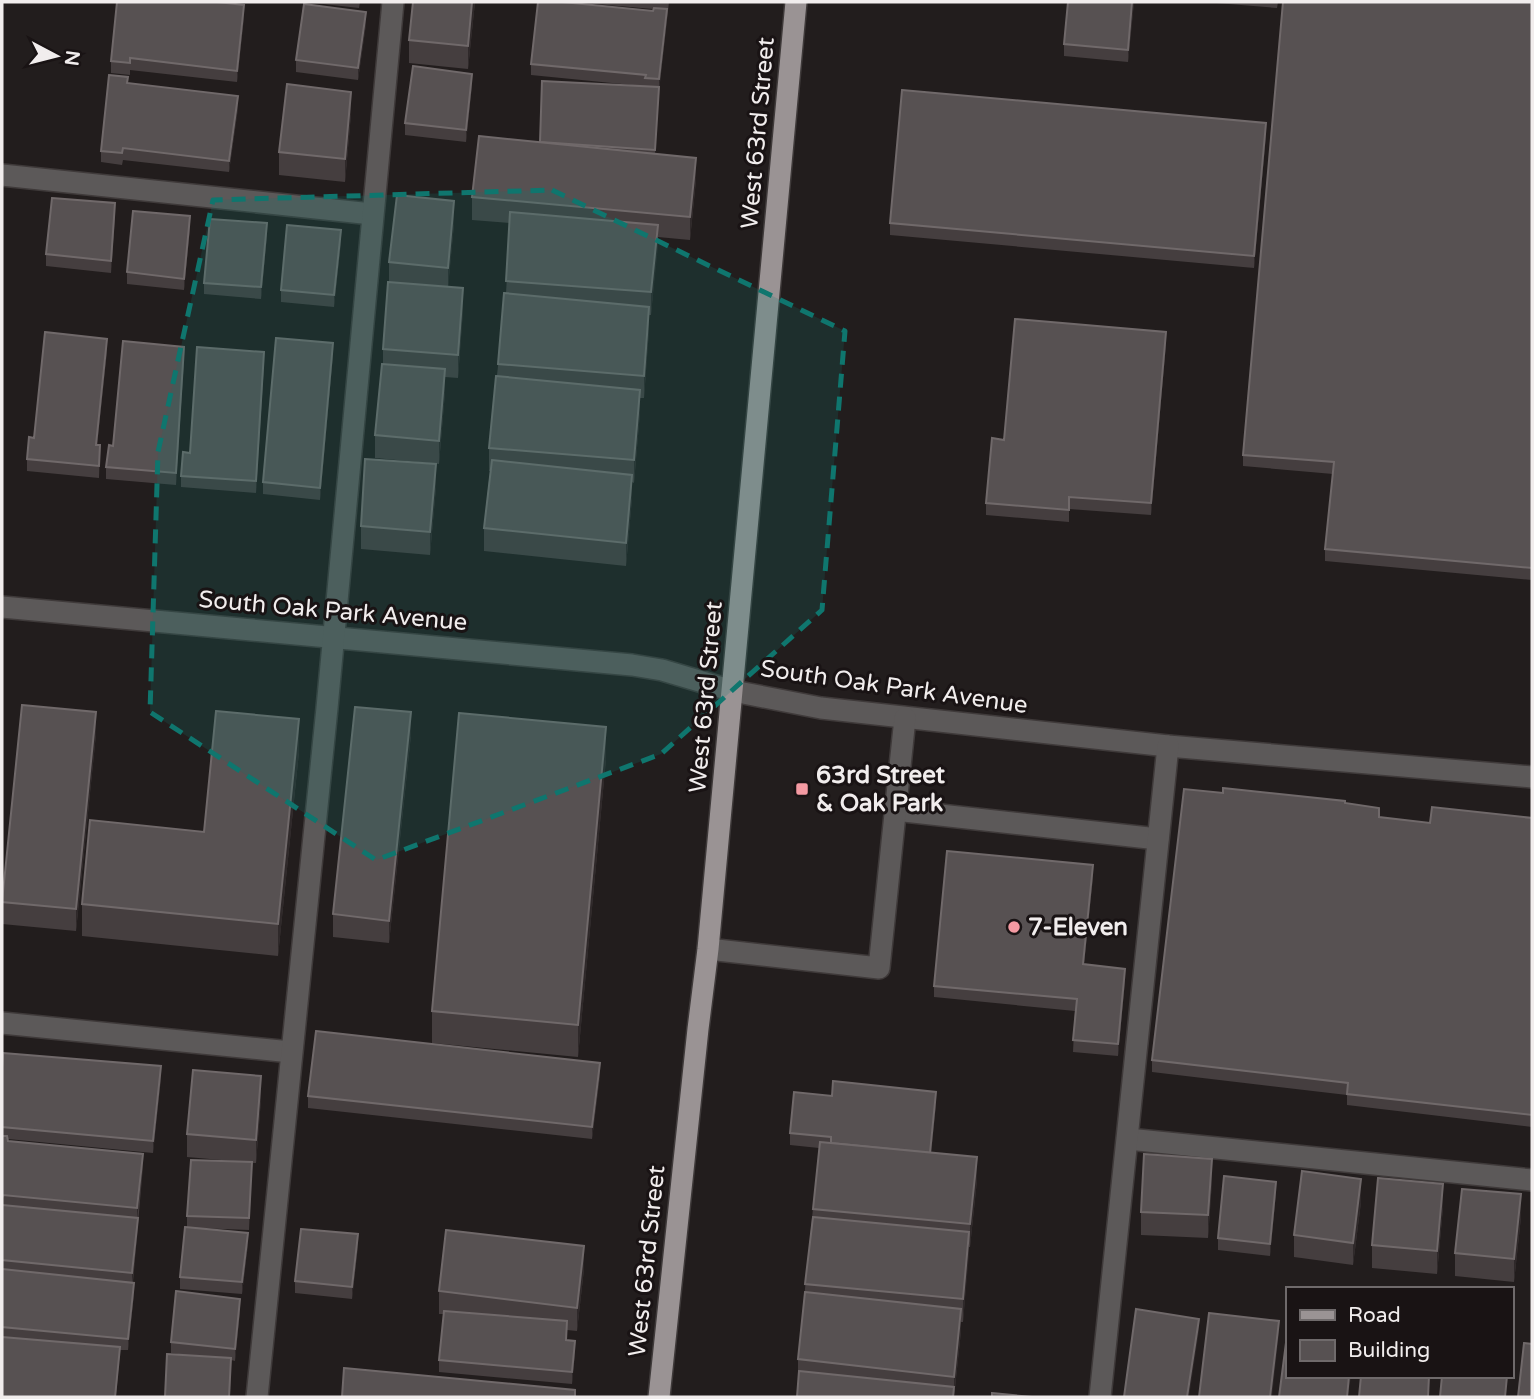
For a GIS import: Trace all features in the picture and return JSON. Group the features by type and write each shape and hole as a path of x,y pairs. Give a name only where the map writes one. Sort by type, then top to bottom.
{"main road":[{"name":"West 63rd Street","path":"659,1397 708,950 796,2"}],"street":[{"path":"257,1397 393,2"},
{"path":"2,176 372,214"},
{"name":"South Oak Park Avenue","path":"2,607 632,665 662,670 733,691 821,708 1168,746 1532,777"},
{"path":"708,950 879,968 905,718"},
{"path":"1100,1397 1168,746"},
{"path":"895,810 1158,839"},
{"path":"2,1023 291,1052"},
{"path":"1128,1139 1532,1180"}],"highlighted area":[{"path":"552,190 845,331 822,610 661,754 376,860 150,712 158,452 213,200"}],"building":[{"path":"117,2 217,2 244,5 237,71 130,58 130,63 111,61"},
{"path":"413,2 472,2 468,46 409,40"},
{"path":"538,2 653,11 654,8 667,9 659,79 645,78 646,75 531,64"},
{"path":"1068,2 1132,2 1128,50 1064,44"},
{"path":"1283,2 1532,2 1532,568 1325,549 1334,462 1243,455"},
{"path":"304,4 366,12 358,68 296,60"},
{"path":"413,66 472,74 466,130 405,123"},
{"path":"109,75 128,77 127,83 238,96 229,161 123,148 122,153 101,151"},
{"path":"542,81 659,87 655,150 540,142"},
{"path":"287,84 351,92 345,159 279,152"},
{"path":"902,90 1266,123 1254,256 890,223"},
{"path":"479,136 696,158 690,217 472,197"},
{"path":"397,195 454,201 448,268 389,262"},
{"path":"52,198 115,203 111,261 46,254"},
{"path":"133,211 190,216 184,279 127,272"},
{"path":"510,212 658,225 651,292 506,281"},
{"path":"210,219 267,223 261,287 204,283"},
{"path":"287,225 341,230 334,295 281,290"},
{"path":"388,282 463,288 458,355 383,349"},
{"path":"504,293 649,307 644,376 498,364"},
{"path":"1015,319 1166,332 1151,503 1069,497 1069,510 986,503 992,438 1004,440"},
{"path":"45,332 107,339 96,445 100,445 99,466 27,459 29,437 34,438"},
{"path":"276,338 333,343 320,488 263,482"},
{"path":"123,341 184,347 176,473 106,467 109,445 113,446"},
{"path":"197,347 264,352 256,481 181,476 183,452 190,453"},
{"path":"382,364 445,369 439,441 375,435"},
{"path":"496,376 640,390 634,460 489,448"},
{"path":"365,459 436,464 430,532 361,526"},
{"path":"492,460 632,475 626,543 484,528"},
{"path":"22,705 96,712 76,909 2,902"},
{"path":"355,707 411,712 389,921 333,914"},
{"path":"216,711 299,719 278,924 82,904 90,820 204,832"},
{"path":"459,713 606,727 578,1025 432,1011"},
{"path":"1223,788 1345,801 1379,808 1379,817 1430,823 1432,807 1532,818 1532,1115 1347,1094 1348,1083 1152,1060 1184,789 1223,793"},
{"name":"7-Eleven","path":"947,851 1093,865 1083,964 1125,969 1118,1044 1073,1040 1077,999 934,986"},
{"path":"316,1031 600,1063 592,1127 308,1096"},
{"path":"3,1053 161,1066 153,1141 2,1127"},
{"path":"193,1070 261,1076 256,1140 187,1134"},
{"path":"833,1081 936,1092 930,1153 831,1143 831,1137 790,1133 794,1092 832,1096"},
{"path":"2,1136 7,1136 8,1141 143,1154 137,1208 3,1195 2,1198"},
{"path":"820,1142 977,1157 970,1224 813,1209"},
{"path":"1144,1154 1212,1159 1208,1215 1141,1212"},
{"path":"191,1160 252,1162 249,1218 187,1216"},
{"path":"1302,1171 1361,1179 1353,1243 1294,1235"},
{"path":"1224,1176 1276,1182 1270,1244 1218,1238"},
{"path":"1378,1178 1443,1184 1437,1251 1372,1245"},
{"path":"1462,1189 1521,1194 1514,1259 1455,1253"},
{"path":"2,1205 138,1218 132,1273 2,1260"},
{"path":"813,1217 969,1232 963,1299 805,1284"},
{"path":"185,1227 248,1233 242,1282 180,1277"},
{"path":"301,1229 358,1234 352,1287 295,1281"},
{"path":"446,1230 584,1246 577,1308 439,1291"},
{"path":"2,1269 134,1283 128,1339 2,1327"},
{"path":"176,1291 240,1299 235,1349 171,1342"},
{"path":"805,1292 961,1309 954,1377 798,1359"},
{"path":"1136,1309 1199,1319 1187,1397 1124,1397"},
{"path":"444,1311 567,1321 566,1340 575,1341 572,1372 439,1360"},
{"path":"1209,1313 1279,1321 1270,1397 1199,1397"},
{"path":"2,1337 120,1347 115,1397 2,1397"},
{"path":"1286,1343 1286,1378 1349,1378 1347,1397 1279,1397"},
{"path":"1524,1343 1532,1344 1532,1397 1518,1397"},
{"path":"167,1354 231,1358 229,1397 165,1397"},
{"path":"344,1368 575,1390 575,1397 342,1397"},
{"path":"799,1371 954,1387 953,1397 797,1397"},
{"path":"1361,1378 1429,1378 1428,1397 1359,1397"},
{"path":"1442,1378 1507,1378 1505,1397 1440,1397"},
{"path":"992,1393 1032,1397 992,1397"}],"place":[{"name":"63rd Street & Oak Park","path":"802,789"},
{"name":"7-Eleven","path":"1014,927"}]}
